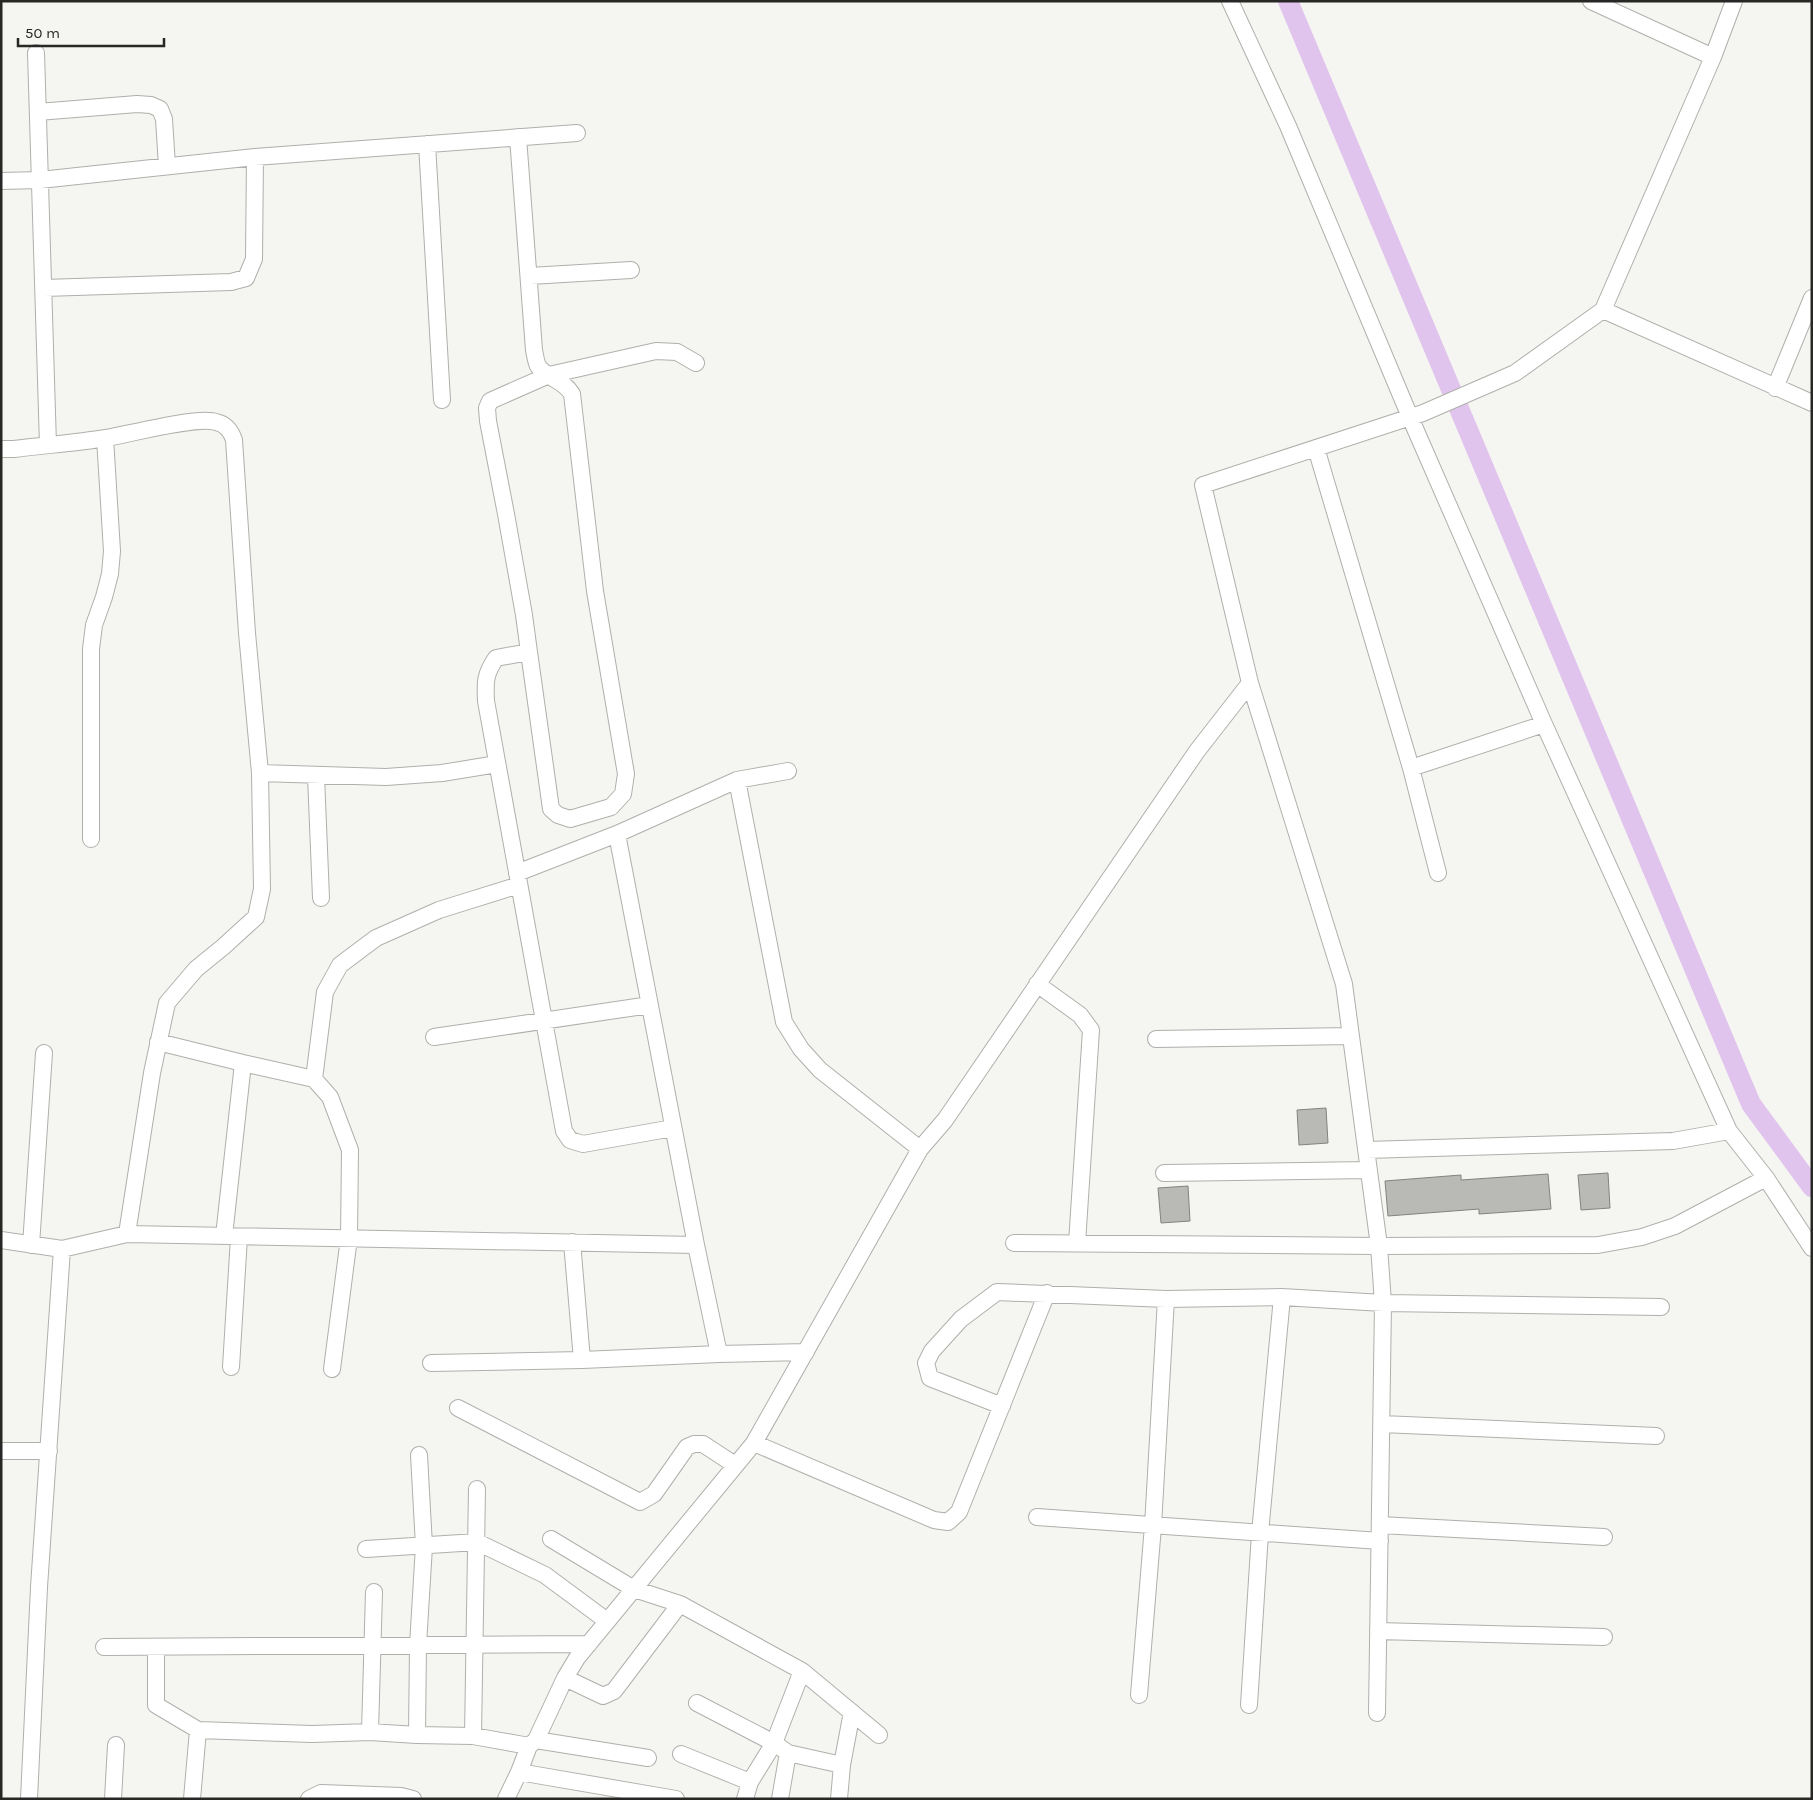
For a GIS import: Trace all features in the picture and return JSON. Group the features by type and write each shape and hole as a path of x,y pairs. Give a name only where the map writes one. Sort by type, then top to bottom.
{"street":[{"path":"1230,1 1417,415 1544,724 1729,1131 1766,1178 1812,1248"},
{"path":"1592,1 1713,57"},
{"path":"1377,1713 1383,1303 1379,1246 1344,984 1250,683 1203,485 1417,415 1457,399 1515,373 1603,310 1713,57 1734,1"},
{"path":"36,53 48,445"},
{"path":"38,112 137,104 151,105 160,109 164,119 167,166"},
{"path":"1,181 40,180 255,157 577,133"},
{"path":"518,137 530,276 534,350 538,366 549,375 567,385 572,394 595,591 626,774 623,794 611,807 570,819 558,815 551,809 524,615 487,408 490,402 549,375 656,351 677,352 696,363"},
{"path":"427,144 442,400"},
{"path":"44,288 231,282 246,278 254,258 255,157"},
{"path":"530,276 631,270"},
{"path":"1776,388 1812,298"},
{"path":"1603,310 1812,403"},
{"path":"1,449 105,438 193,422 216,421 227,427 234,440 247,633 260,773 262,889 256,917 196,969 167,1003 152,1073 127,1234"},
{"path":"91,839 91,650 94,626 110,574 112,551 105,438"},
{"path":"1316,448 1411,768 1438,873"},
{"path":"529,652 496,658 488,669 486,701 564,1131 570,1140 583,1144 674,1128"},
{"path":"506,1799 565,1678 589,1644 754,1443 920,1149 945,1120 1197,751 1250,683"},
{"path":"1411,768 1544,724"},
{"path":"260,773 316,776 395,776 442,773 497,764"},
{"path":"314,1079 325,992 340,965 376,938 439,910 518,879 737,780 788,771"},
{"path":"316,776 321,898"},
{"path":"737,780 784,1022 801,1049 820,1070 920,1149"},
{"path":"617,834 718,1354"},
{"path":"1037,984 1080,1015 1091,1030 1077,1243"},
{"path":"434,1037 650,1005"},
{"path":"1156,1039 1351,1036"},
{"path":"158,1042 314,1079 330,1097 350,1150 348,1238 332,1369"},
{"path":"31,1244 44,1053"},
{"path":"231,1367 231,1236 243,1063"},
{"path":"1366,1150 1673,1142 1729,1131"},
{"path":"1164,1173 1369,1170"},
{"path":"1014,1243 1379,1246 1598,1245 1642,1237 1674,1226 1766,1178"},
{"path":"1,1240 62,1249 127,1234 696,1245"},
{"path":"572,1242 582,1360"},
{"path":"29,1799 39,1587 62,1249"},
{"path":"1002,1406 930,1378 926,1362 932,1351 961,1319 997,1292 1166,1299 1282,1297 1383,1303 1660,1307"},
{"path":"754,1443 934,1520 948,1522 959,1512 1047,1294"},
{"path":"1249,1705 1260,1533 1282,1297"},
{"path":"1139,1695 1153,1526 1166,1299"},
{"path":"430,1364 806,1352"},
{"path":"458,1408 640,1502 654,1494 686,1447 694,1444 703,1444 735,1465"},
{"path":"1382,1424 1656,1436"},
{"path":"1,1451 49,1451"},
{"path":"417,1735 418,1646 424,1546 419,1454"},
{"path":"473,1736 477,1489"},
{"path":"1037,1518 1380,1541"},
{"path":"1380,1525 1604,1537"},
{"path":"551,1539 634,1589 680,1604 802,1671 879,1735"},
{"path":"366,1549 477,1542 546,1576 607,1622"},
{"path":"370,1732 374,1592"},
{"path":"565,1678 603,1696 614,1692 680,1604"},
{"path":"1378,1631 1604,1637"},
{"path":"104,1647 589,1644"},
{"path":"156,1647 156,1705 198,1730 312,1734 370,1732 473,1736 648,1758"},
{"path":"745,1799 750,1782 774,1743 802,1671"},
{"path":"697,1704 774,1743 788,1753 842,1765"},
{"path":"839,1799 842,1765 852,1712"},
{"path":"192,1799 198,1730"},
{"path":"113,1799 116,1745"},
{"path":"780,1799 788,1753"},
{"path":"681,1754 750,1782"},
{"path":"519,1772 666,1798"},
{"path":"309,1799 321,1793 401,1796 413,1799"}],"building":[{"path":"1326,1108 1328,1143 1299,1145 1297,1110"},
{"path":"1608,1173 1610,1208 1581,1210 1578,1175"},
{"path":"1548,1174 1551,1209 1479,1214 1479,1209 1388,1216 1385,1181 1461,1175 1461,1180"},
{"path":"1188,1186 1190,1221 1161,1223 1158,1188"}],"waterway":[{"path":"1288,1 1751,1104 1812,1187"}]}
